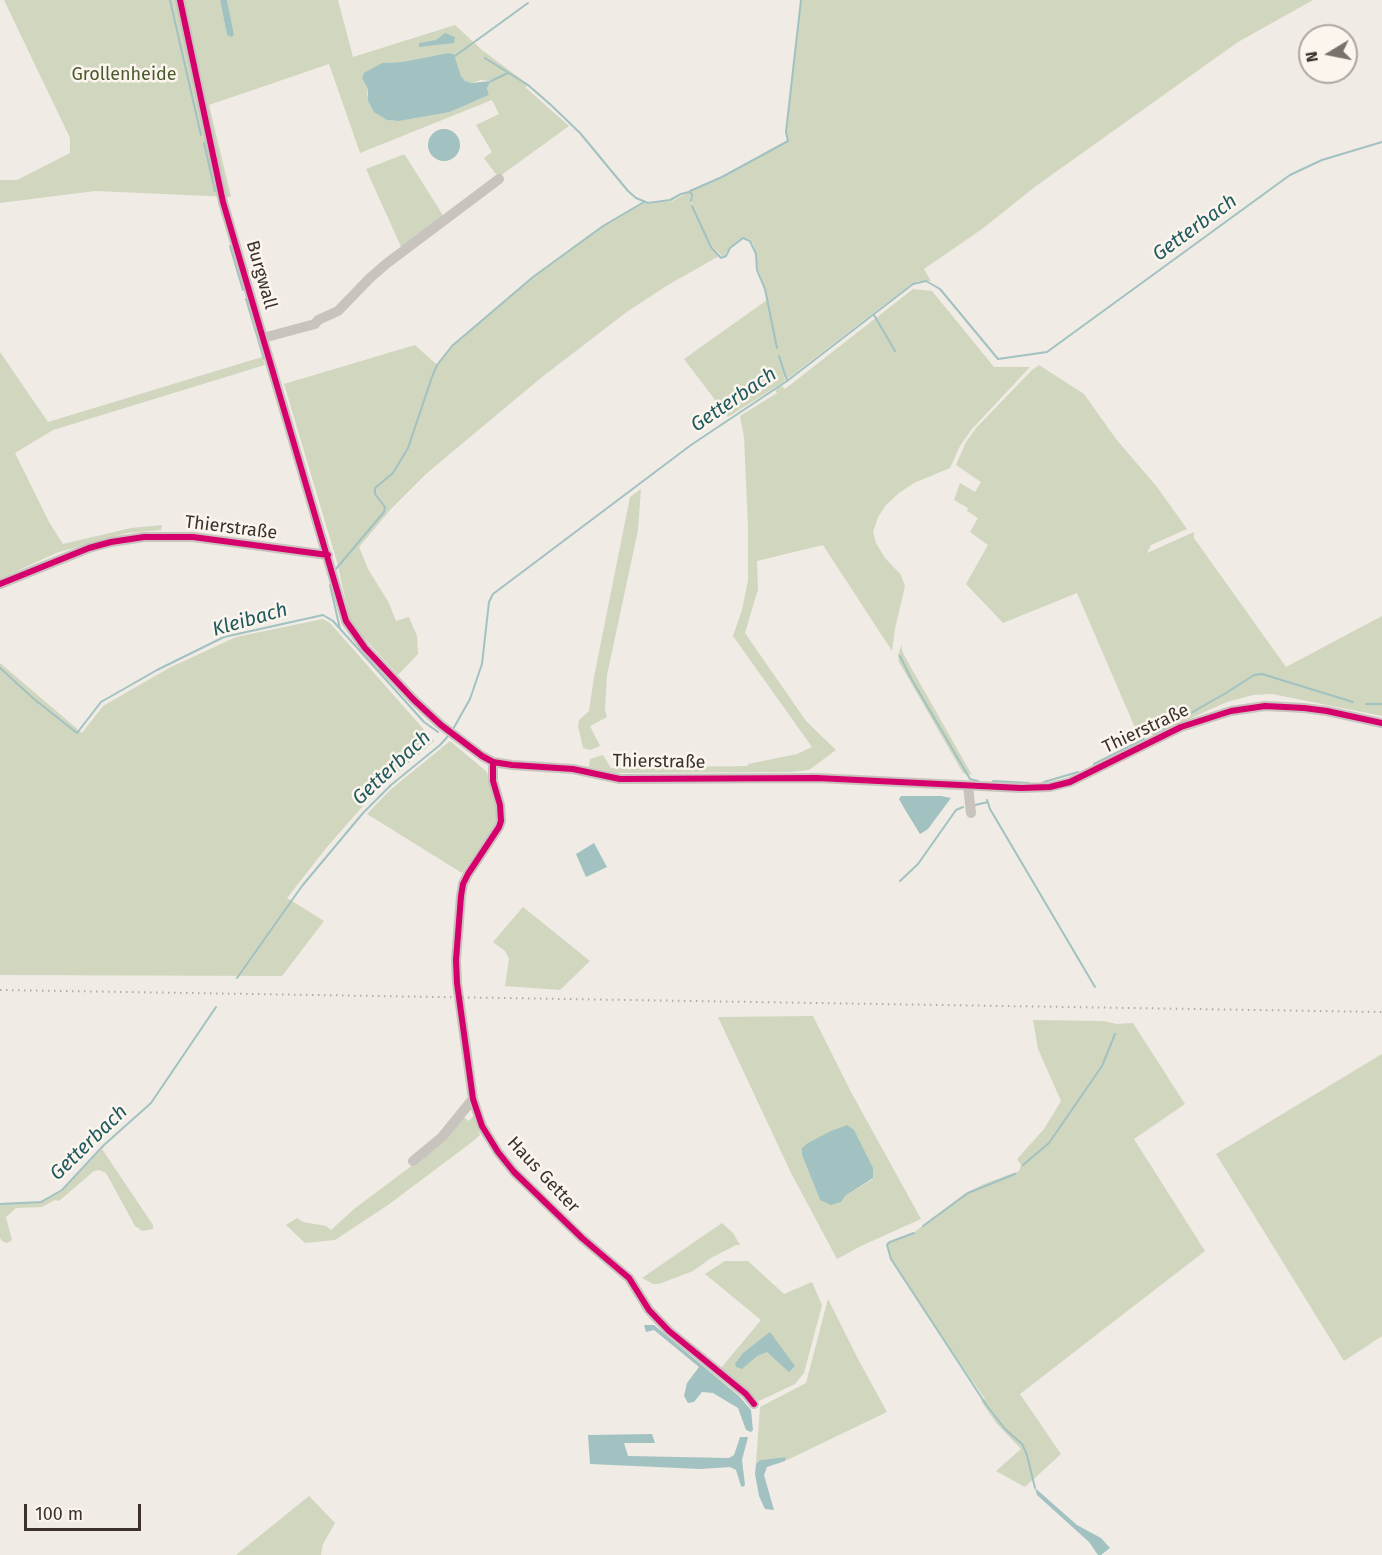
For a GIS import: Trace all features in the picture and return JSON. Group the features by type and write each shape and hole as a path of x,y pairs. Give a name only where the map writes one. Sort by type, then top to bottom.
{"street":[{"name":"Burgwall","path":"180,0 223,202 330,565"},
{"name":"Burgwall","path":"263,338 315,324 318,320 338,311 386,264 499,179"},
{"name":"Thierstraße","path":"0,584 89,548 144,537 193,537 330,565 346,621 353,634 414,700 458,739 493,762 573,769 620,779 817,778 1021,788 1059,785 1082,777 1181,727 1231,711 1265,706 1304,708 1382,723"},
{"name":"Haus Getter","path":"493,762 493,781 500,805 501,821 463,884 458,931 457,983 473,1099 488,1137 514,1172 582,1238 629,1278 649,1310 669,1331 730,1381 754,1404"},
{"path":"968,786 971,813"},
{"path":"413,1161 442,1137 473,1099"}],"green space":[{"name":"Grollenheide","path":"4,0 220,0 227,35 234,34 227,0 338,0 353,57 455,25 482,50 529,85 525,87 569,126 500,176 484,158 492,152 476,125 499,114 492,100 360,153 329,64 209,105 231,197 95,191 0,203 0,180 17,180 70,153 70,138","holes":["454,54 461,76 465,81 472,83 481,80 491,81 487,88 489,95 450,112 392,121 367,95 382,63"]},
{"path":"801,0 1313,0 1238,42 1036,186 982,229 924,269 931,281 918,281 910,285 787,379 784,376 768,304 785,381 728,417 684,359 767,300 768,302 758,269 754,245 750,239 743,238 730,247 723,257 712,246 696,215 711,247 719,256 628,311 542,377 427,473 391,509 359,547 396,621 409,617 417,636 418,654 398,675 350,620 337,562 284,384 415,345 437,365 452,346 533,278 603,226 626,212 644,203 672,201 691,193 690,200 695,213 691,200 693,194 688,191 721,177 787,141 786,132"},
{"path":"405,155 444,217 402,249 366,169"},
{"path":"913,289 932,291 994,367 1030,367 972,429 960,446 950,468 914,483 899,493 886,505 878,517 873,532 876,543 885,558 901,575 905,586 892,651 823,545 757,561 758,589 745,633 806,721 836,750 809,770 790,772 615,773 589,767 590,759 603,755 611,768 748,766 748,764 797,754 812,747 733,636 742,610 748,580 744,437 740,416 777,393 775,390 782,386 785,389"},
{"path":"0,352 48,422 262,357 265,365 53,430 15,453 49,522 63,544 131,528 162,525 161,530 127,533 56,553 0,579"},
{"path":"1039,365 1084,394 1116,439 1157,487 1187,529 1151,545 1147,553 1194,532 1194,538 1286,667 1382,616 1382,716 1272,694 1253,695 1227,702 1153,735 1150,731 1139,737 1077,593 1003,623 966,584 988,545 970,532 978,518 967,511 968,508 954,500 960,483 975,492 981,482 956,465 966,442 976,428"},
{"path":"641,489 638,530 607,675 605,710 607,717 590,726 600,746 590,750 583,748 578,726 579,720 589,711 630,497"},
{"path":"323,619 330,623 434,741 377,790 327,847 287,898 324,921 282,976 0,975 0,663 82,733 103,706 169,668 236,637"},
{"path":"902,644 902,651 972,775 963,773 899,662 898,655"},
{"path":"450,741 487,772 498,812 496,826 462,873 367,814 390,790"},
{"path":"523,907 590,961 560,990 505,986 509,959 505,951 493,942"},
{"path":"813,1016 851,1092 921,1219 837,1259 791,1173 718,1017","holes":["802,1148 873,1179 845,1196 820,1200 802,1155"]},
{"path":"1033,1020 1133,1023 1185,1104 1134,1139 1205,1251 1020,1394 1061,1454 1025,1487 996,1471 1021,1449 997,1424 981,1401 985,1399 928,1317 889,1255 887,1242 912,1234 964,1194 1019,1171 1021,1165 1017,1159 1044,1129 1061,1101 1038,1049"},
{"path":"1382,1054 1382,1336 1344,1361 1216,1154"},
{"path":"474,1115 480,1135 388,1205 335,1240 305,1243 286,1225 297,1218 303,1222 326,1226 331,1230 354,1209 414,1164 463,1117 469,1121"},
{"path":"102,1149 153,1225 153,1229 142,1231 135,1226 106,1173 99,1170 94,1171 59,1201 55,1200 42,1207 16,1208 6,1217 12,1240 7,1243 2,1241 0,1238 0,1203 31,1203 62,1191"},
{"path":"722,1223 733,1233 740,1245 711,1258 693,1271 659,1284 653,1284 642,1278"},
{"path":"725,1261 748,1261 784,1294 812,1282 822,1305 804,1373 795,1384 759,1401 721,1368 761,1320 705,1274"},
{"path":"828,1299 887,1412 785,1461 786,1457 760,1460 756,1464 760,1407 806,1383"},
{"path":"309,1496 335,1523 323,1544 321,1555 236,1555"}],"water":[{"path":"220,0 227,0 234,34 232,37 227,35"},
{"path":"445,33 455,37 454,43 419,47 419,43 436,40"},
{"path":"448,53 454,54 461,76 465,81 472,83 491,81 487,88 489,95 450,112 398,121 387,120 374,112 368,101 368,89 362,78 364,73 382,63 402,62"},
{"path":"444,129 456,133 460,145 456,157 444,161 432,157 428,145 432,133"},
{"path":"901,796 951,798 928,829 920,834 899,799"},
{"path":"594,843 607,867 586,877 576,854"},
{"path":"847,1125 854,1130 873,1168 873,1178 845,1196 841,1202 831,1205 820,1200 802,1155 802,1148 831,1131"},
{"path":"644,1325 654,1325 739,1396 751,1410 753,1430 751,1432 746,1430 738,1408 713,1393 702,1392 694,1402 688,1403 684,1396 687,1383 699,1367 654,1330 646,1332"},
{"path":"770,1332 795,1366 789,1372 767,1352 757,1356 742,1369 736,1367 735,1364 743,1353"},
{"path":"652,1434 655,1443 624,1443 628,1456 729,1458 734,1455 740,1437 748,1437 742,1460 745,1485 741,1486 736,1470 730,1467 701,1469 590,1464 588,1435"},
{"path":"786,1457 785,1461 767,1467 764,1475 774,1510 765,1509 759,1496 755,1474 756,1464 760,1460"},
{"path":"1035,1488 1077,1525 1101,1538 1110,1548 1098,1555 1089,1542 1037,1495"}],"waterway":[{"path":"170,0 201,135"},
{"path":"690,191 722,177 788,141 786,132 801,0"},
{"path":"455,56 528,3"},
{"path":"485,58 528,85 551,105 580,133 636,198 648,203 670,200 689,192 692,194 691,201"},
{"path":"491,81 508,73"},
{"name":"Getterbach","path":"452,731 470,699 482,664 489,602 493,594 691,445 787,381 913,284 926,281 940,289 998,359 1047,352 1290,175 1322,160 1382,142"},
{"path":"204,143 215,191"},
{"path":"335,570 384,512 385,507 375,494 375,488 393,473 408,448 437,365 452,346 533,277 603,226 644,202"},
{"path":"692,206 711,247 721,258 726,256 730,248 743,238 750,241 756,254 757,270 765,289 777,348"},
{"path":"230,246 243,290"},
{"path":"246,299 264,359"},
{"path":"874,315 895,351"},
{"path":"779,356 787,381"},
{"path":"330,585 340,629"},
{"name":"Kleibach","path":"0,668 77,733 101,702 157,670 224,637 323,615 333,621 424,722 438,732"},
{"path":"900,656 970,779 978,781"},
{"path":"1154,734 1254,675 1262,674 1353,702"},
{"path":"1366,704 1382,704"},
{"name":"Getterbach","path":"237,978 302,886 363,813 391,785 449,735"},
{"path":"1094,764 1144,739"},
{"path":"1044,782 1078,772"},
{"path":"993,781 1029,783"},
{"path":"987,800 990,809 1095,987"},
{"path":"975,805 988,802"},
{"path":"900,881 918,864 956,810 963,807"},
{"name":"Getterbach","path":"0,1204 41,1202 62,1190 104,1145 151,1103 216,1007"},
{"path":"1023,1165 1049,1143 1102,1066 1115,1034"},
{"path":"923,1226 968,1193 1015,1174"},
{"path":"914,1233 887,1245 891,1259 987,1406 1005,1429 1022,1444 1035,1488"}],"railway":[{"path":"0,990 1382,1012"}],"cycle path":[{"path":"180,0 223,202 346,621 365,648 414,700 441,725 482,756 493,762 573,769 620,779 817,778 1021,788 1050,787 1070,782 1181,727 1231,711 1265,706 1304,708 1382,723"},
{"path":"0,584 89,548 144,537 193,537 328,555"},
{"path":"493,762 493,781 500,805 501,821 463,884 456,960 473,1099 482,1126 514,1172 582,1238 629,1278 649,1310 669,1331 746,1394 754,1404"}]}
